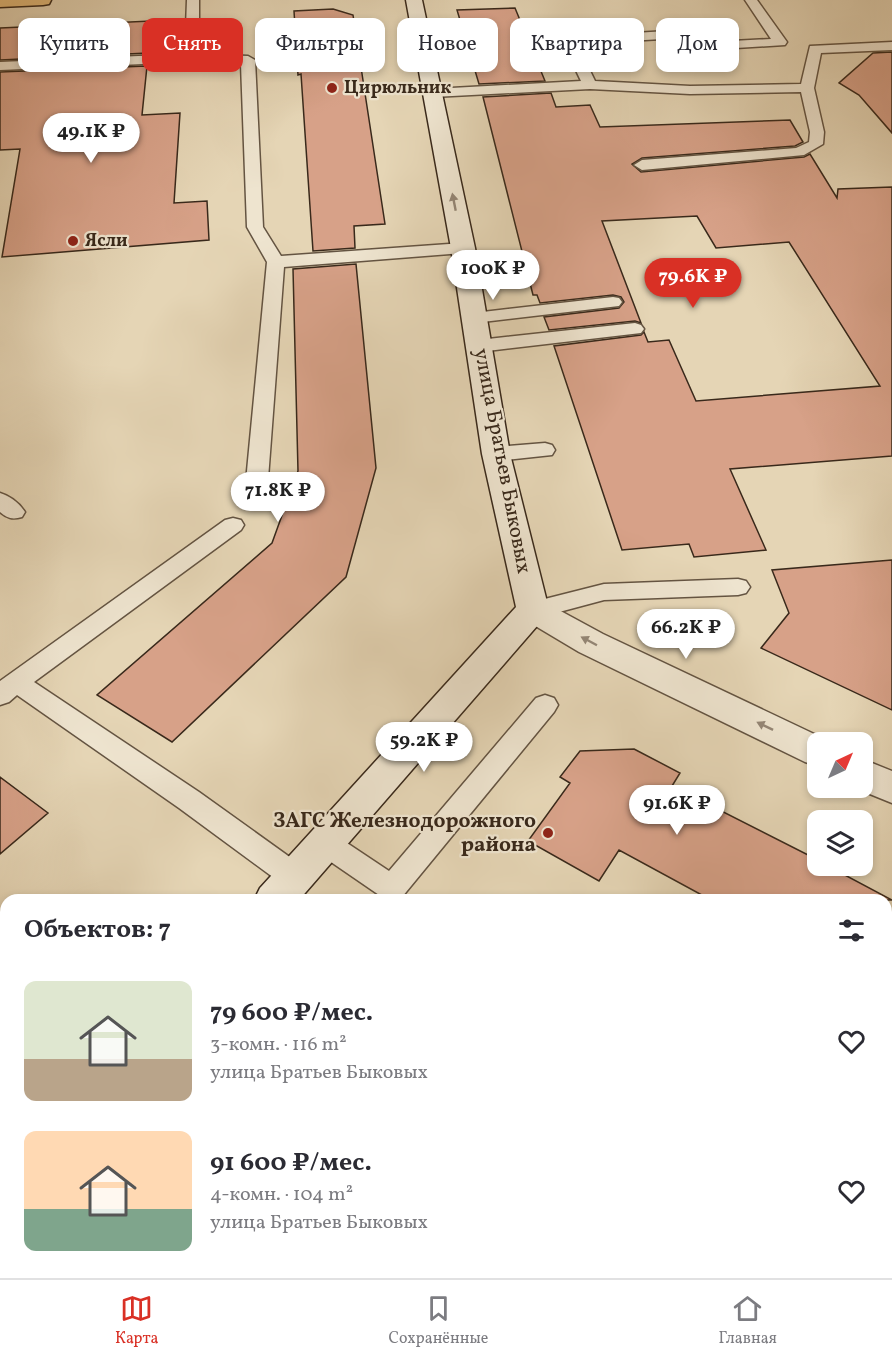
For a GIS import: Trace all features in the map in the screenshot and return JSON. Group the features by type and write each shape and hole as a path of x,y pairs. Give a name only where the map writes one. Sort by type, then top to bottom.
{"main road":[{"path":"5,2 43,0"}],"street":[{"name":"улица Братьев Быковых","path":"414,0 463,248 496,454 533,610"},
{"path":"284,888 533,610 591,643 807,747"},
{"path":"873,779 892,788"}],"lane":[{"path":"193,18 194,0"},
{"path":"642,165 799,152 816,144 817,132 798,45 751,0"},
{"path":"590,85 570,41 668,35 672,48 798,45 892,46"},
{"path":"0,66 142,60"},
{"path":"243,60 248,60 255,227 276,262 256,492"},
{"path":"433,93 590,85 690,90 807,88"},
{"path":"276,262 463,248"},
{"path":"474,318 613,302"},
{"path":"479,346 635,329"},
{"path":"496,454 545,450"},
{"path":"233,525 8,689 189,800 284,888"},
{"path":"533,610 604,592 738,587"},
{"path":"325,843 392,888 545,705"}],"building":[{"path":"515,8 519,18 510,18 510,72 541,72 545,81 479,84 475,72 498,72 498,18 459,18 457,10"},
{"path":"333,9 353,15 353,18 294,18 294,11"},
{"path":"142,21 142,53 130,54 130,22"},
{"path":"18,27 18,59 0,60 0,28"},
{"path":"892,52 892,133 859,95 839,83 873,53"},
{"path":"142,66 142,72 146,72 142,115 180,113 174,203 207,201 209,240 2,257 20,149 0,150 0,72 130,72 130,67"},
{"path":"298,72 362,72 385,224 354,226 355,248 313,251 301,74 298,75"},
{"path":"551,93 556,107 590,105 600,127 790,120 803,142 795,146 642,158 632,164 641,172 804,157 810,154 837,198 838,189 892,187 892,456 730,469 766,550 694,557 689,544 622,550 554,346 641,335 644,332 648,342 669,340 696,401 880,386 789,242 716,248 697,216 602,221 641,323 635,321 549,330 544,317 619,308 624,302 621,297 613,295 540,303 537,295 533,295 483,97"},
{"path":"356,264 376,468 346,577 172,742 97,695 272,543 298,471 293,269"},
{"path":"892,560 892,710 761,648 789,613 772,570"},
{"path":"634,749 680,773 672,786 807,854 807,876 847,876 881,894 700,894 619,850 599,881 528,841 570,783 560,777 580,751"},
{"path":"0,777 48,813 0,854"}],"place":[{"name":"Цирюльник","path":"332,88"},
{"name":"Ясли","path":"73,241"},
{"name":"ЗАГС Железнодорожного района","path":"548,833"}]}
